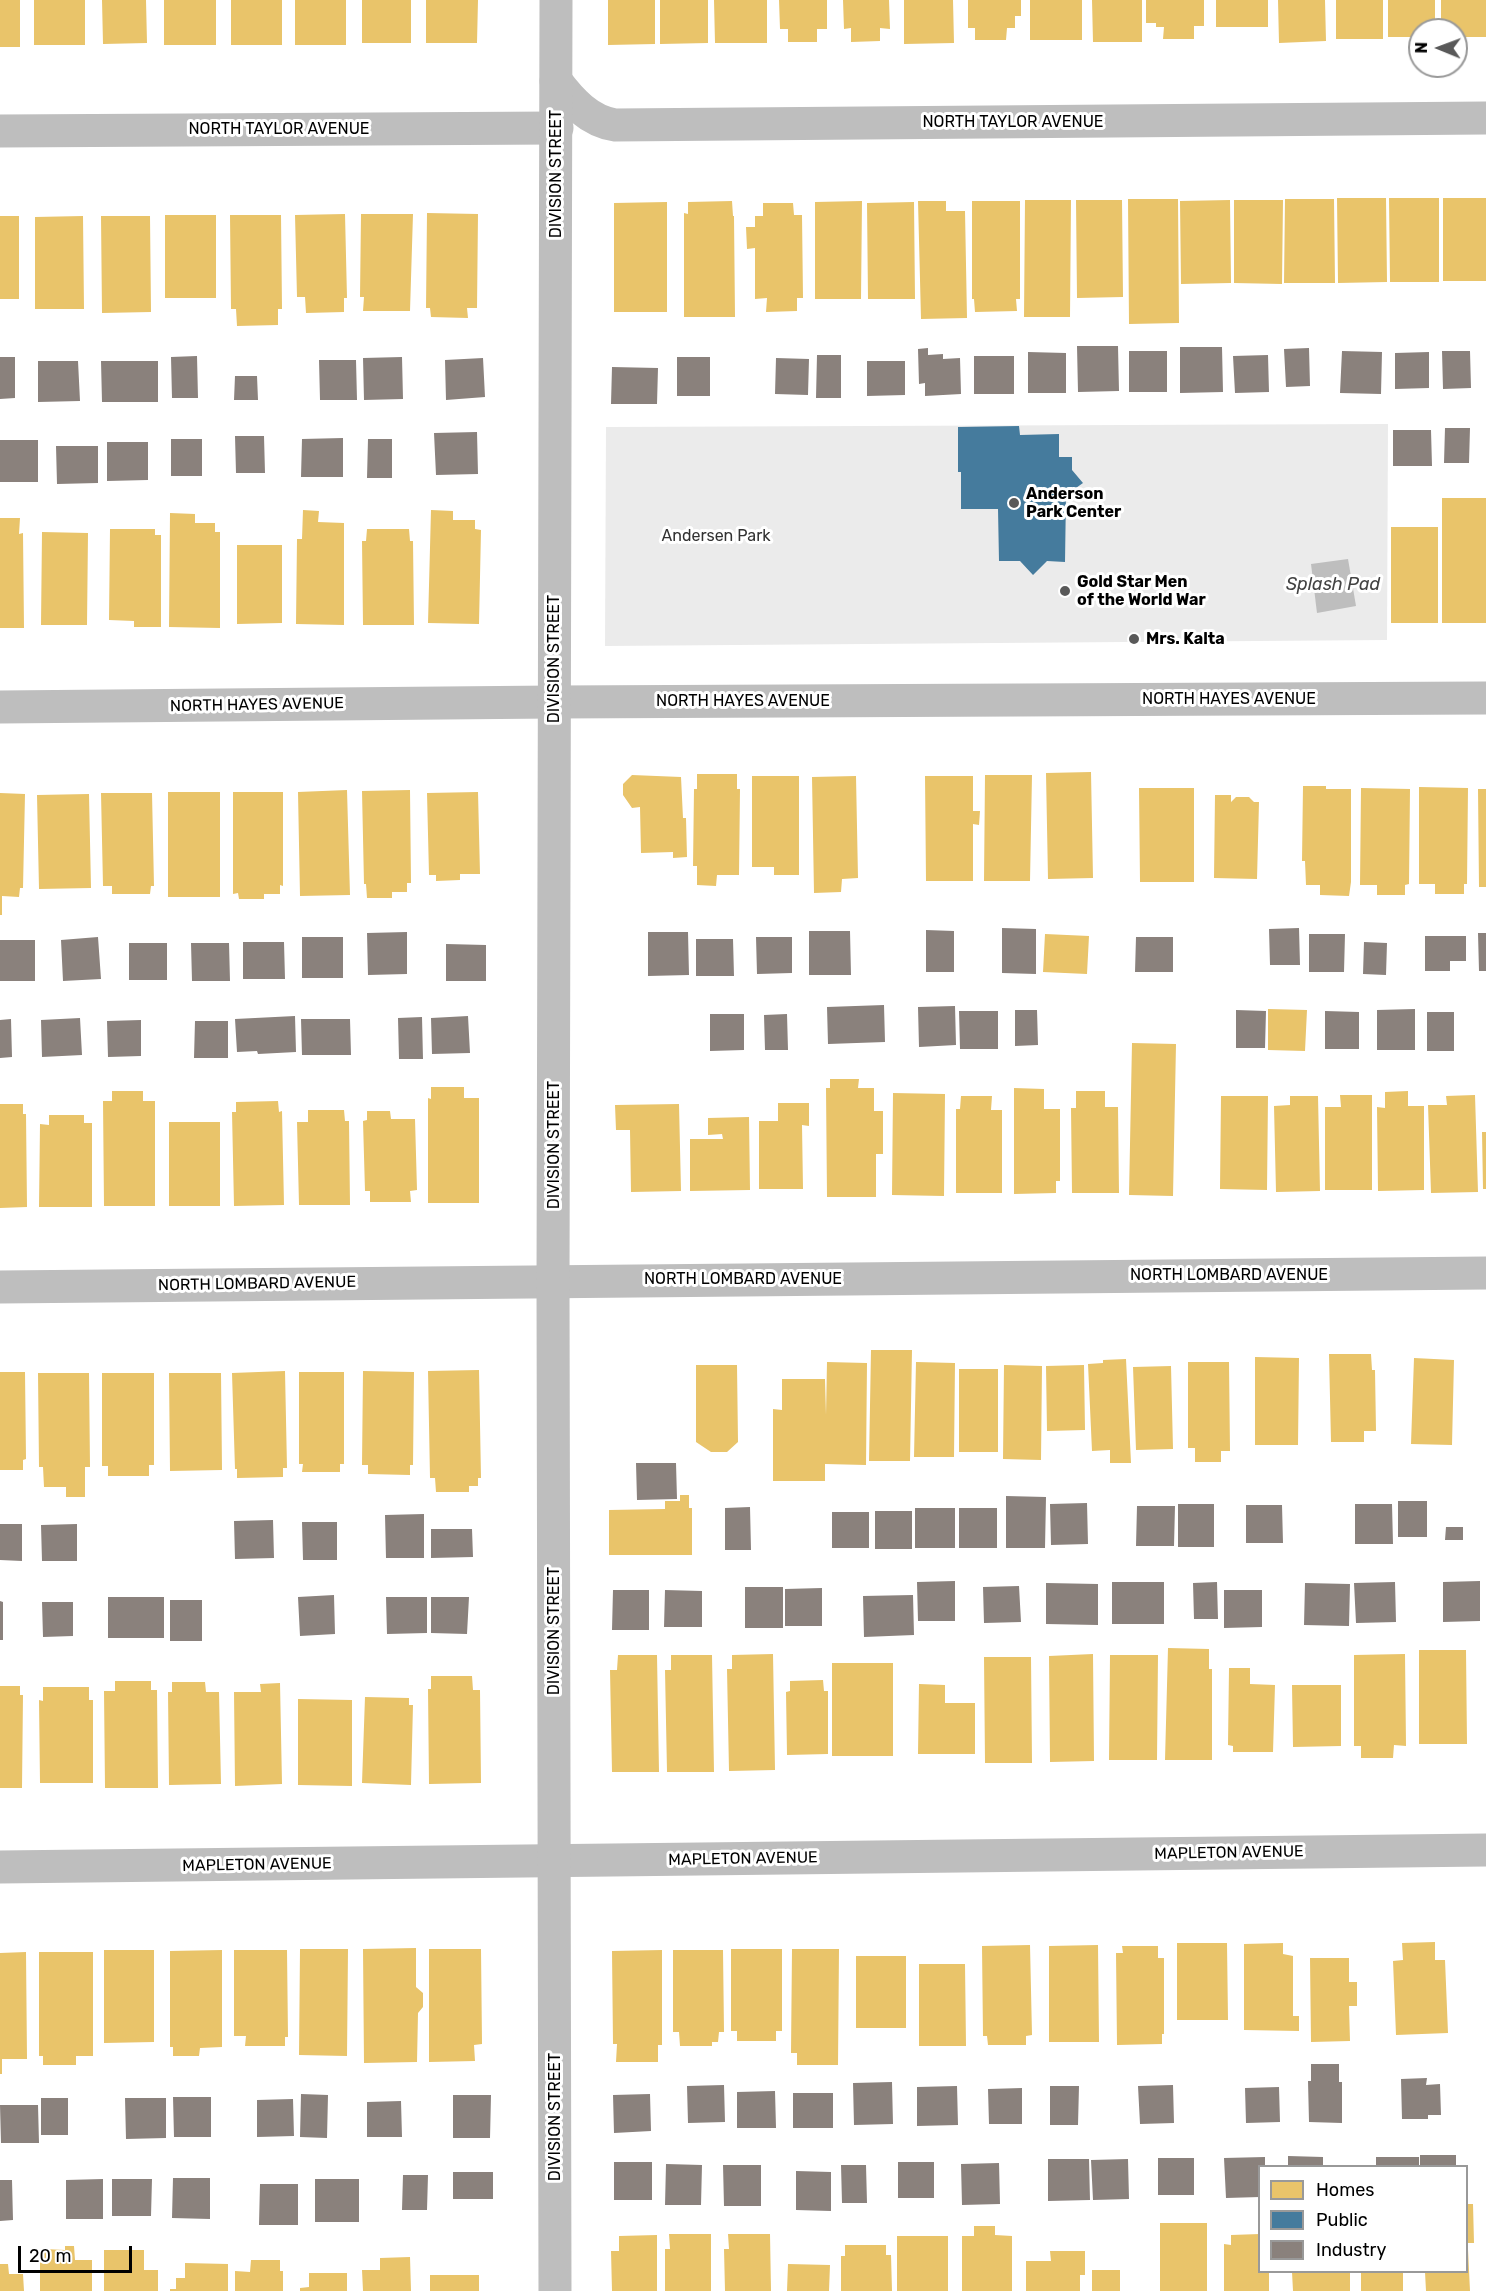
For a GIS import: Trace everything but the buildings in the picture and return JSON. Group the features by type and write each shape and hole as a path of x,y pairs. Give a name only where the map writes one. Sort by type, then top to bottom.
{"street":[{"name":"DIVISION STREET","path":"555,2291 553,1281 556,0"},
{"name":"NORTH TAYLOR AVENUE","path":"556,81 568,97 586,112 599,121 615,125 1486,118"},
{"name":"NORTH TAYLOR AVENUE","path":"0,131 557,128"},
{"name":"NORTH HAYES AVENUE","path":"0,707 1486,698"},
{"name":"NORTH LOMBARD AVENUE","path":"0,1287 1486,1273"},
{"name":"MAPLETON AVENUE","path":"0,1867 1486,1850"}],"green space":[{"name":"Andersen Park","path":"1388,424 1387,640 605,646 606,427"}],"water":[{"name":"Splash Pad","path":"1348,559 1356,606 1317,613 1311,564"}],"place":[{"name":"Anderson Park Center","path":"1014,503"},
{"name":"Gold Star Men of the World War","path":"1065,591"},
{"name":"Mrs. Kalta","path":"1134,639"}]}
